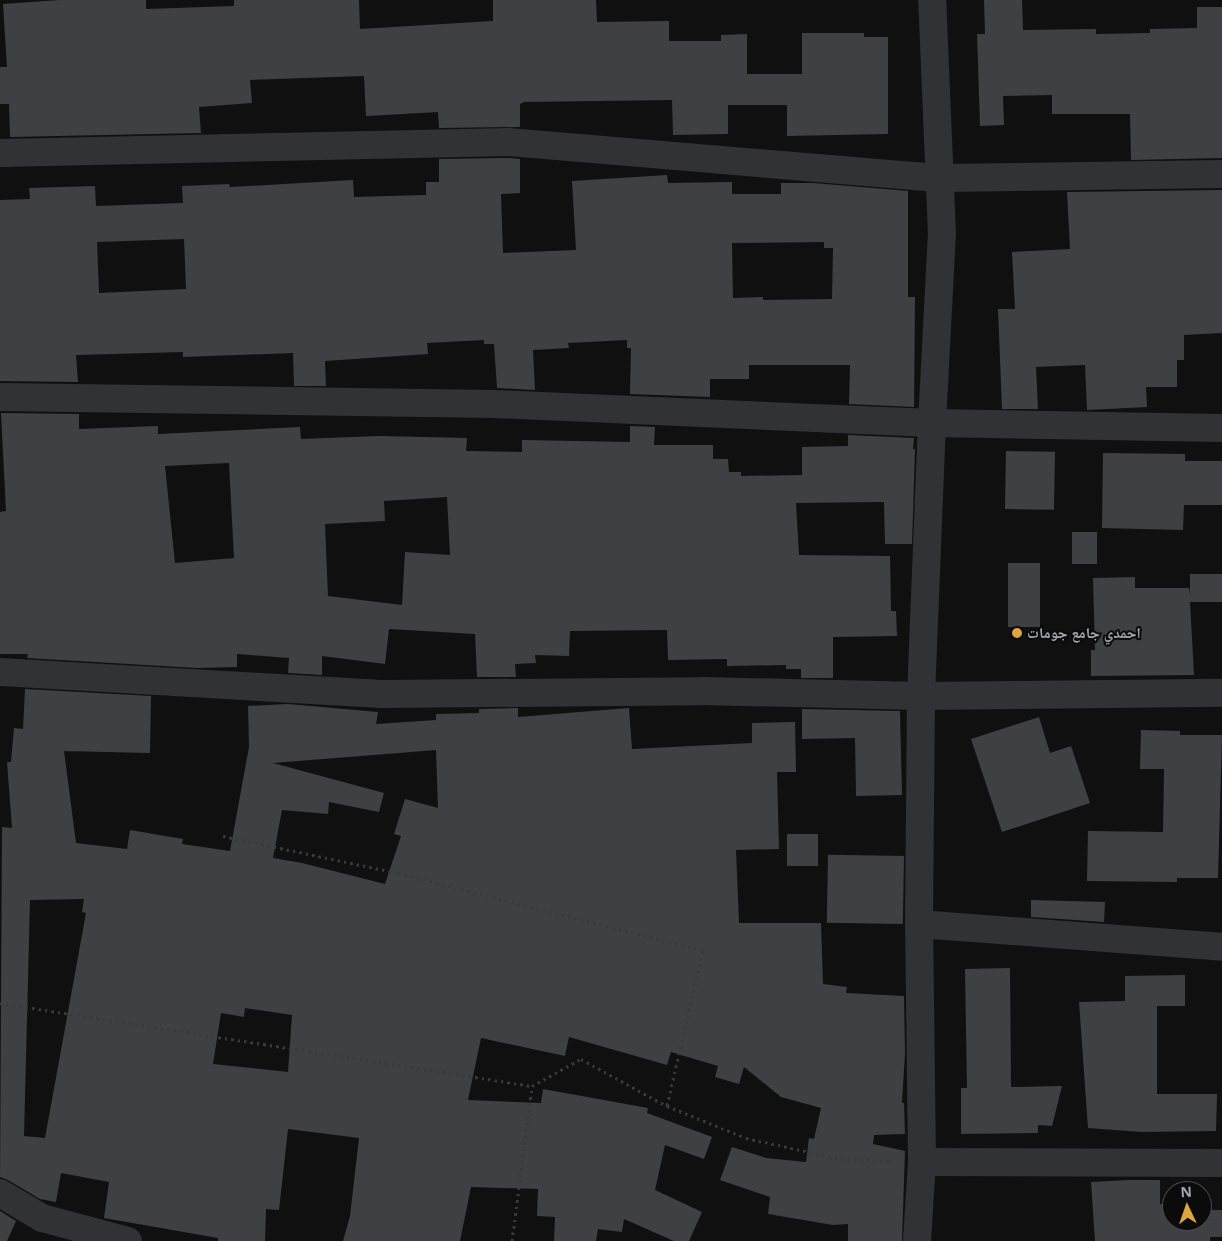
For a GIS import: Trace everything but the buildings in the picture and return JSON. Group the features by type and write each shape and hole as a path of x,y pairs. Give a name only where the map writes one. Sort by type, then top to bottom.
{"street":[{"path":"917,1241 922,1162 919,924 921,696 942,234 932,0"},
{"path":"0,153 508,142 941,178 1222,174"},
{"path":"0,397 494,404 932,423 1222,428"},
{"path":"0,672 380,694 702,691 921,696 1222,693"},
{"path":"919,924 1222,947"},
{"path":"922,1162 1222,1163"},
{"path":"0,1193 42,1218 128,1241"}],"path":[{"path":"223,836 398,873 703,951 667,1106"},
{"path":"0,1003 532,1086 581,1059 667,1106 746,1138 842,1159 922,1162"},
{"path":"512,1241 532,1086"}],"place":[{"name":"احمدي جامع جومات","path":"1017,633"}]}
